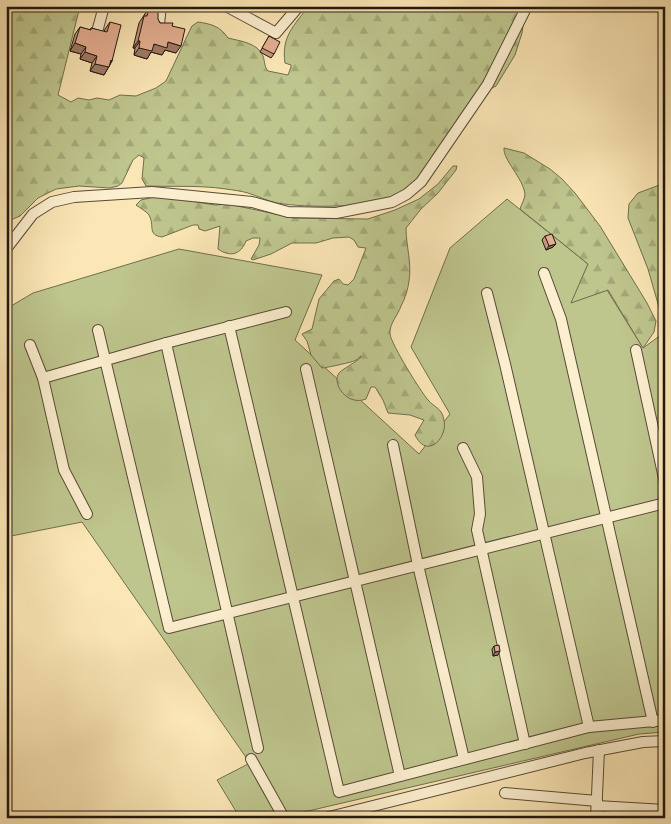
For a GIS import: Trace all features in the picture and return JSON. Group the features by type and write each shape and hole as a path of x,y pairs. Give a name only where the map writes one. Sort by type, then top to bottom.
{"street":[{"path":"97,32 104,6"},
{"path":"159,24 161,6"},
{"path":"226,6 276,33 300,6"},
{"path":"6,250 33,214 52,202 74,197 152,192 252,202 288,212 336,213 392,202 407,194 422,182 488,84 527,6"},
{"path":"544,274 561,319 653,722"},
{"path":"487,293 589,727"},
{"path":"42,378 286,312"},
{"path":"229,326 339,792 589,727 665,720"},
{"path":"98,330 169,628 665,503"},
{"path":"166,343 258,748"},
{"path":"30,346 42,378 64,470 87,514"},
{"path":"636,350 665,483"},
{"path":"306,369 400,776"},
{"path":"392,445 464,759"},
{"path":"463,448 477,477 480,514 477,530 525,744"},
{"path":"325,818 599,750 665,740"},
{"path":"596,818 599,750"},
{"path":"251,759 284,818"},
{"path":"505,794 665,810"}],"green space":[{"path":"6,6 80,6 58,95 71,102 78,98 109,100 120,95 136,96 156,88 166,81 192,26 198,22 215,26 228,38 253,45 261,52 268,71 288,75 291,65 285,63 284,54 287,39 309,6 526,6 522,33 515,55 496,86 488,90 449,146 427,171 400,193 389,198 358,205 305,206 277,203 248,193 226,189 146,186 142,179 144,158 139,155 133,160 122,183 118,186 110,188 79,186 56,189 38,198 20,216 6,222"},
{"path":"504,148 524,153 550,169 575,193 600,226 656,321 654,332 643,348 608,290 571,303 588,264 520,209 525,194"},
{"path":"453,166 457,166 456,170 406,228 410,268 409,284 390,330 395,347 413,378 428,400 443,416 443,433 436,444 431,446 425,446 415,435 424,420 410,415 388,413 375,387 371,387 366,399 359,401 346,396 342,392 337,376 361,356 352,362 322,368 311,355 307,341 302,334 312,329 319,299 334,281 339,279 343,284 348,285 354,279 366,248 358,247 354,240 349,237 333,238 316,243 292,243 271,254 253,260 251,259 259,245 260,238 246,241 238,252 231,254 218,249 220,226 205,231 199,229 198,225 193,225 162,237 157,236 153,232 149,215 136,205 141,200 159,196 215,205 228,204 294,218 368,219 419,199 438,184"},
{"path":"665,183 665,328 648,269 628,218 629,204 638,193"},
{"path":"507,199 588,264 572,302 607,290 643,348 665,332 665,732 639,734 278,818 240,818 217,780 250,763 82,522 6,537 6,309 33,293 179,249 322,275 295,340 419,454 450,414 411,347 450,248"}],"building":[{"path":"150,6 158,8 160,23 173,23 172,26 185,29 181,46 168,42 167,48 154,44 152,51 139,48 140,41 138,41 144,16 147,16"},
{"path":"110,22 121,25 109,67 95,64 97,56 85,52 86,47 75,43 80,27 107,32"},
{"path":"269,36 280,42 274,54 262,48"},
{"path":"552,234 556,244 549,246 545,236"},
{"path":"499,645 500,651 495,652 494,646"}]}
